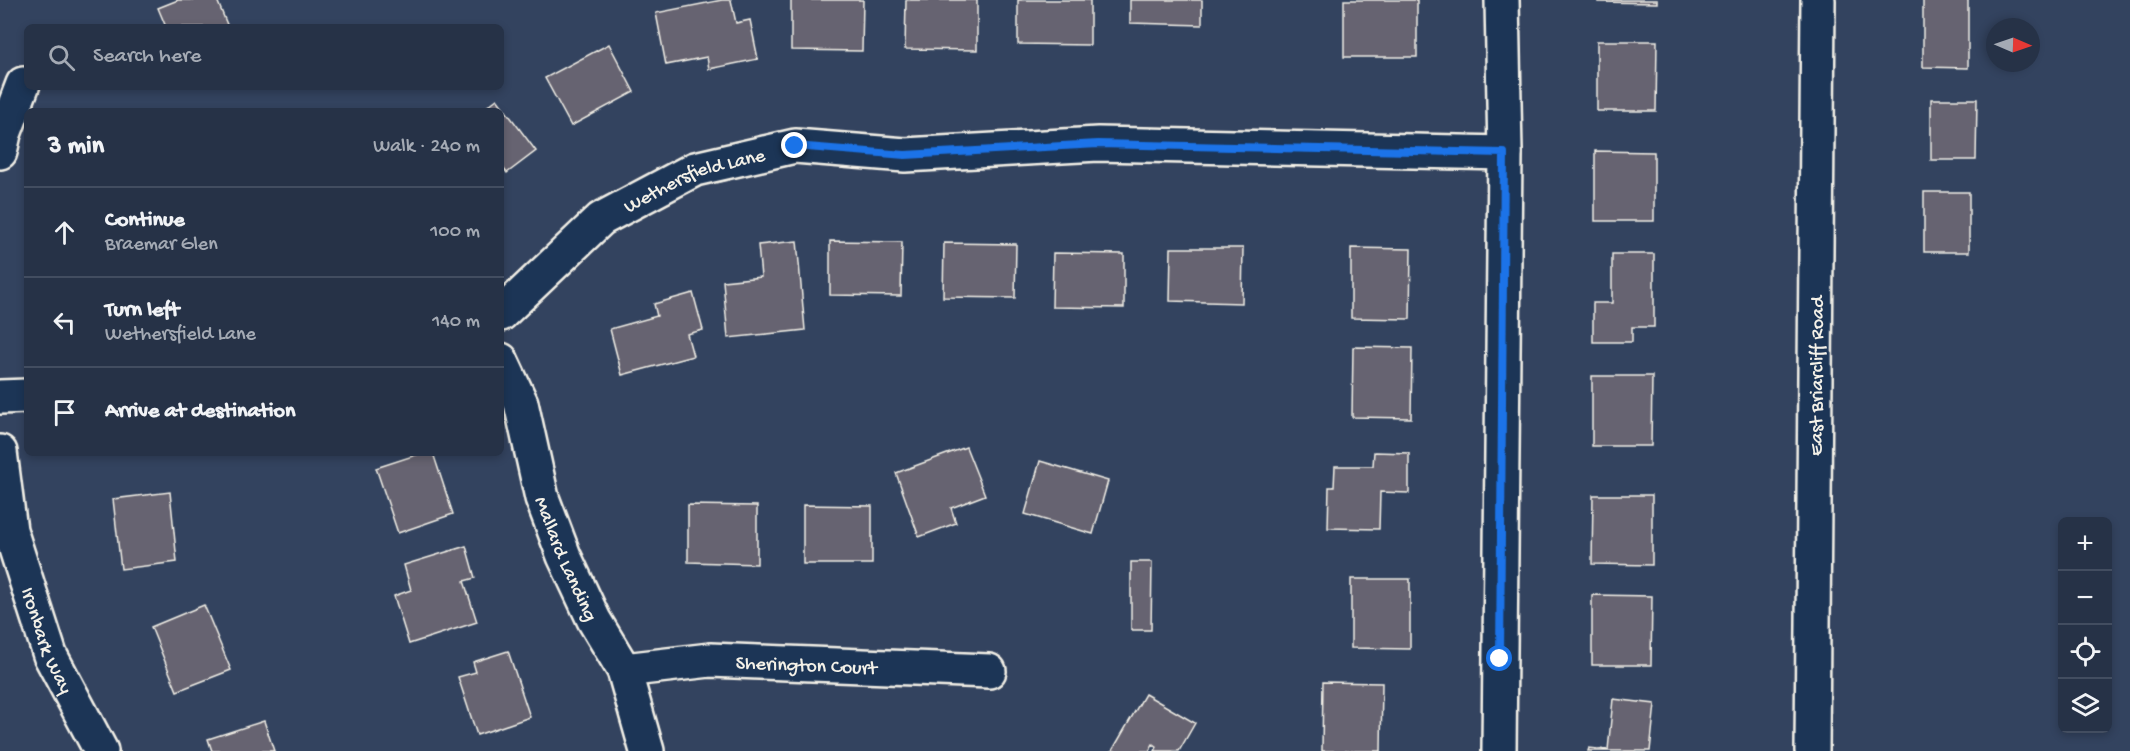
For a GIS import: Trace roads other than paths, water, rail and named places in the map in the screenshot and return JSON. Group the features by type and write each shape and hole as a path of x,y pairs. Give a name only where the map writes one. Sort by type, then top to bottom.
{"street":[{"path":"1498,751 1504,153 1502,0"},
{"name":"East Briarcliff Road","path":"1812,751 1818,0"},
{"path":"0,152 22,84"},
{"name":"Wethersfield Lane","path":"504,311 601,219 695,169 795,146 905,155 1098,144 1504,153"},
{"name":"Mallard Landing","path":"504,367 520,404 543,498 564,556 594,620 624,670 647,751"},
{"path":"0,397 24,396"},
{"name":"Ironbark Way","path":"0,452 10,530 50,655 101,751"},
{"name":"Sherington Court","path":"624,670 710,660 989,671"}]}
